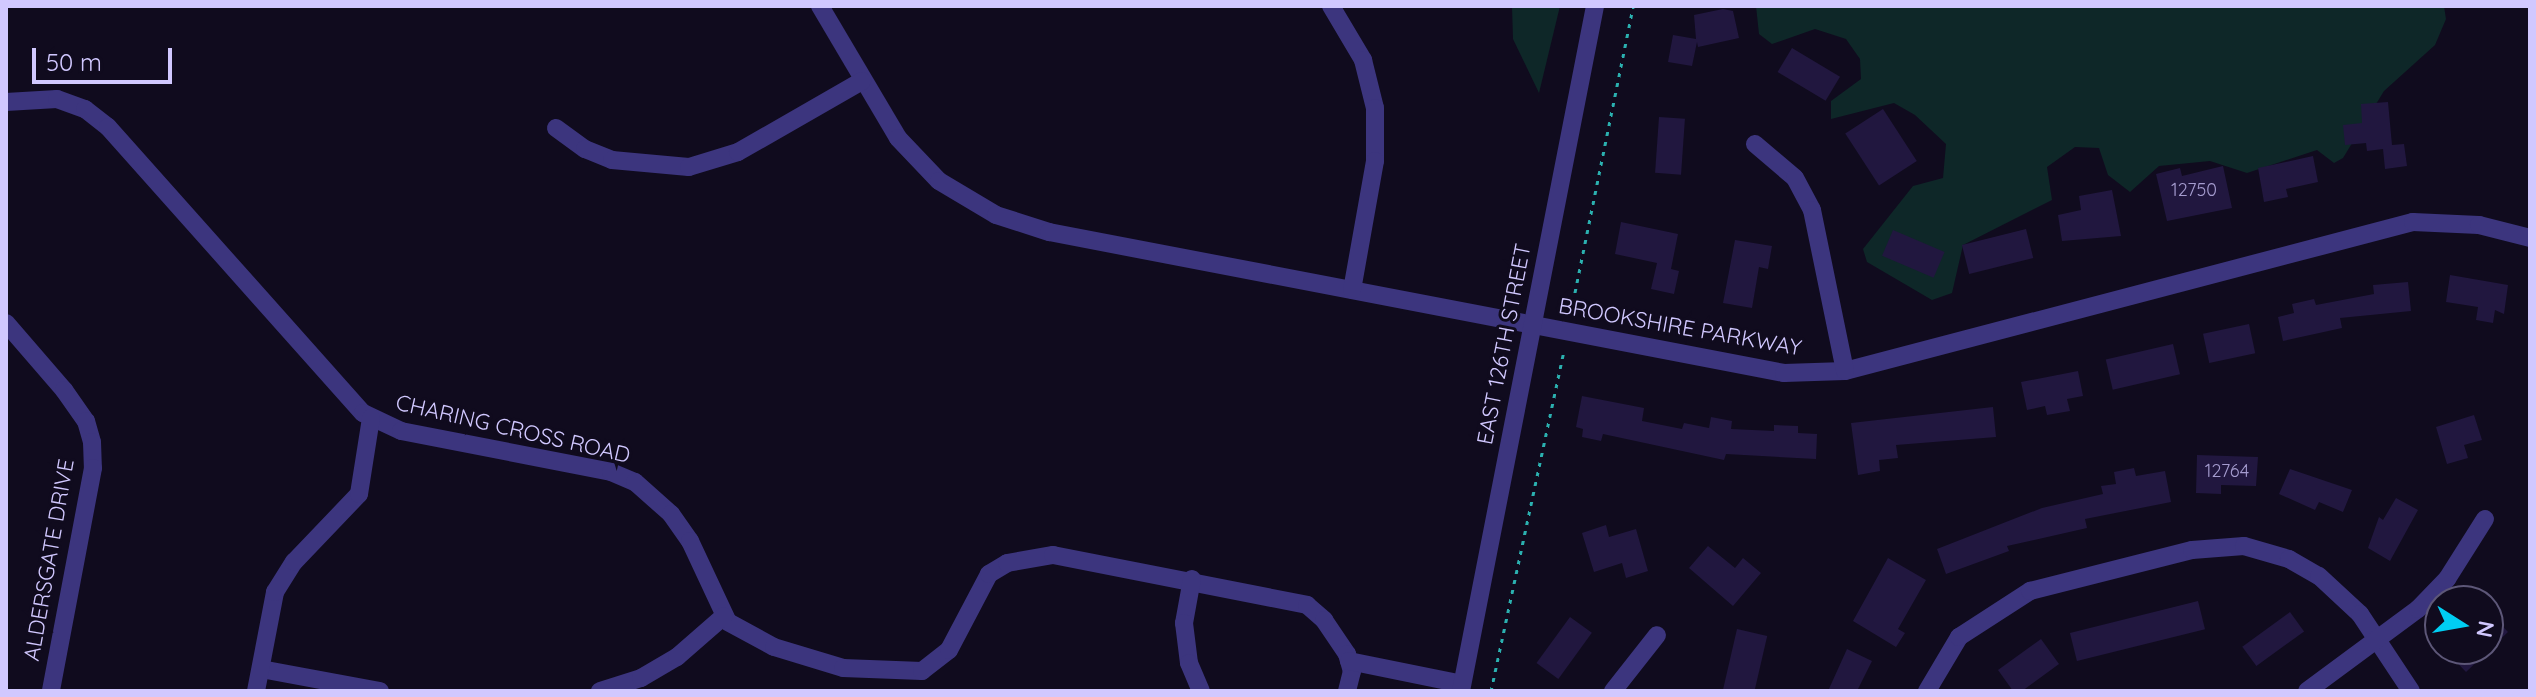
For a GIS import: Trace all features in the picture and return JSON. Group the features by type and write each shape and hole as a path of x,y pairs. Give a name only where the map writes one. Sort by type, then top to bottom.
{"street":[{"name":"BROOKSHIRE PARKWAY","path":"820,6 862,81 915,158 939,181 996,215 1049,232 1784,373 1845,371 2413,222 2479,225 2530,238"},
{"path":"1331,6 1363,60 1375,108 1375,161 1352,290"},
{"name":"EAST 126TH STREET","path":"1462,687 1595,6"},
{"path":"556,128 585,149 612,160 689,167 738,152 862,81"},
{"name":"CHARING CROSS ROAD","path":"6,102 57,99 85,109 108,127 344,397 371,418 401,431 611,472 635,482 671,514 690,541 724,616"},
{"path":"1755,144 1795,178 1812,210 1845,371"},
{"name":"ALDERSGATE DRIVE","path":"6,323 64,390 86,421 92,442 93,468 51,691"},
{"path":"256,691 275,592 283,575 359,494 371,418"},
{"path":"2307,691 2380,640 2447,579 2485,519"},
{"path":"1927,691 1959,637 2004,603 2069,579 2192,550 2244,546 2289,559 2319,576 2380,640 2411,691"},
{"path":"600,691 643,685 724,616 736,629 817,663 903,673 922,671 938,661 976,591 989,574 1007,563 1053,555 1192,579 1307,605 1324,620 1349,661 1347,691"},
{"path":"1192,579 1184,623 1189,663 1201,691"},
{"path":"1613,691 1657,635"},
{"path":"1349,661 1462,687"},
{"path":"261,669 380,691"}],"green space":[{"path":"1512,6 1560,6 1539,93 1513,39"},
{"path":"1756,6 2444,6 2446,19 2435,45 2384,91 2343,158 2334,163 2317,150 2247,173 2210,161 2159,166 2130,192 2108,175 2099,148 2075,147 2047,167 2052,200 1963,245 1952,293 1932,300 1867,262 1863,249 1913,186 1943,178 1946,144 1915,115 1894,103 1831,119 1831,101 1861,79 1860,59 1846,39 1815,29 1772,44 1759,34"}],"building":[{"path":"1723,9 1733,11 1739,38 1698,47 1697,42 1692,66 1668,62 1673,35 1696,39 1694,15"},
{"path":"1792,48 1840,77 1826,101 1778,72"},
{"path":"2388,102 2392,145 2404,144 2407,166 2385,169 2383,149 2367,151 2366,143 2345,145 2343,125 2362,123 2361,104"},
{"path":"1883,109 1917,161 1879,186 1845,134"},
{"path":"1659,117 1685,119 1681,175 1655,173"},
{"path":"2313,156 2318,182 2286,189 2288,197 2264,202 2258,168"},
{"path":"2223,166 2232,208 2167,221 2156,174 2180,168 2182,176"},
{"path":"2112,190 2121,236 2062,241 2058,215 2081,210 2079,196"},
{"path":"1621,222 1678,234 1671,269 1679,271 1674,294 1651,289 1657,263 1615,254"},
{"path":"2026,229 2033,258 1969,274 1962,245"},
{"path":"1893,230 1945,252 1934,278 1882,256"},
{"path":"1735,240 1772,246 1768,269 1759,267 1752,308 1723,303"},
{"path":"2450,275 2508,285 2504,314 2495,310 2493,323 2476,320 2478,307 2446,302"},
{"path":"2408,282 2411,311 2340,318 2342,328 2283,341 2278,317 2294,313 2292,304 2314,299 2316,305 2374,294 2373,285"},
{"path":"2249,324 2255,353 2209,363 2203,334"},
{"path":"2173,344 2180,374 2113,390 2106,360"},
{"path":"2078,371 2083,396 2067,399 2070,411 2047,415 2045,406 2027,410 2021,382"},
{"path":"1582,396 1644,408 1642,421 1682,429 1684,423 1709,428 1711,417 1732,421 1731,429 1774,431 1774,425 1798,426 1798,433 1817,434 1816,459 1726,454 1724,460 1603,434 1601,441 1582,437 1583,429 1576,427"},
{"path":"1993,407 1996,437 1896,445 1898,458 1879,460 1880,471 1858,475 1851,423"},
{"path":"2474,415 2482,440 2464,445 2468,458 2447,464 2436,427"},
{"path":"2197,455 2258,457 2256,486 2221,485 2221,494 2196,493"},
{"path":"2134,468 2136,476 2165,471 2171,502 2085,519 2087,528 2007,546 2009,551 1946,574 1937,549 2042,508 2103,494 2101,486 2116,484 2114,472"},
{"path":"2290,469 2352,490 2343,512 2319,502 2315,510 2279,494"},
{"path":"2396,498 2418,510 2390,561 2368,548 2379,517 2383,520"},
{"path":"1606,525 1609,537 1636,529 1648,571 1626,578 1622,563 1594,572 1582,533"},
{"path":"1708,546 1735,568 1743,558 1761,573 1733,606 1689,568"},
{"path":"1888,558 1926,580 1898,629 1905,633 1896,647 1853,621"},
{"path":"2198,601 2205,629 2077,661 2070,633"},
{"path":"2290,612 2304,631 2256,666 2242,647"},
{"path":"1570,617 1592,633 1558,679 1536,663"},
{"path":"1737,629 1767,636 1755,691 1723,690"},
{"path":"2041,639 2059,664 2022,691 2013,691 1998,670"},
{"path":"1847,649 1872,661 1857,691 1828,691"},
{"path":"2459,665 2473,665 2466,672"}]}
